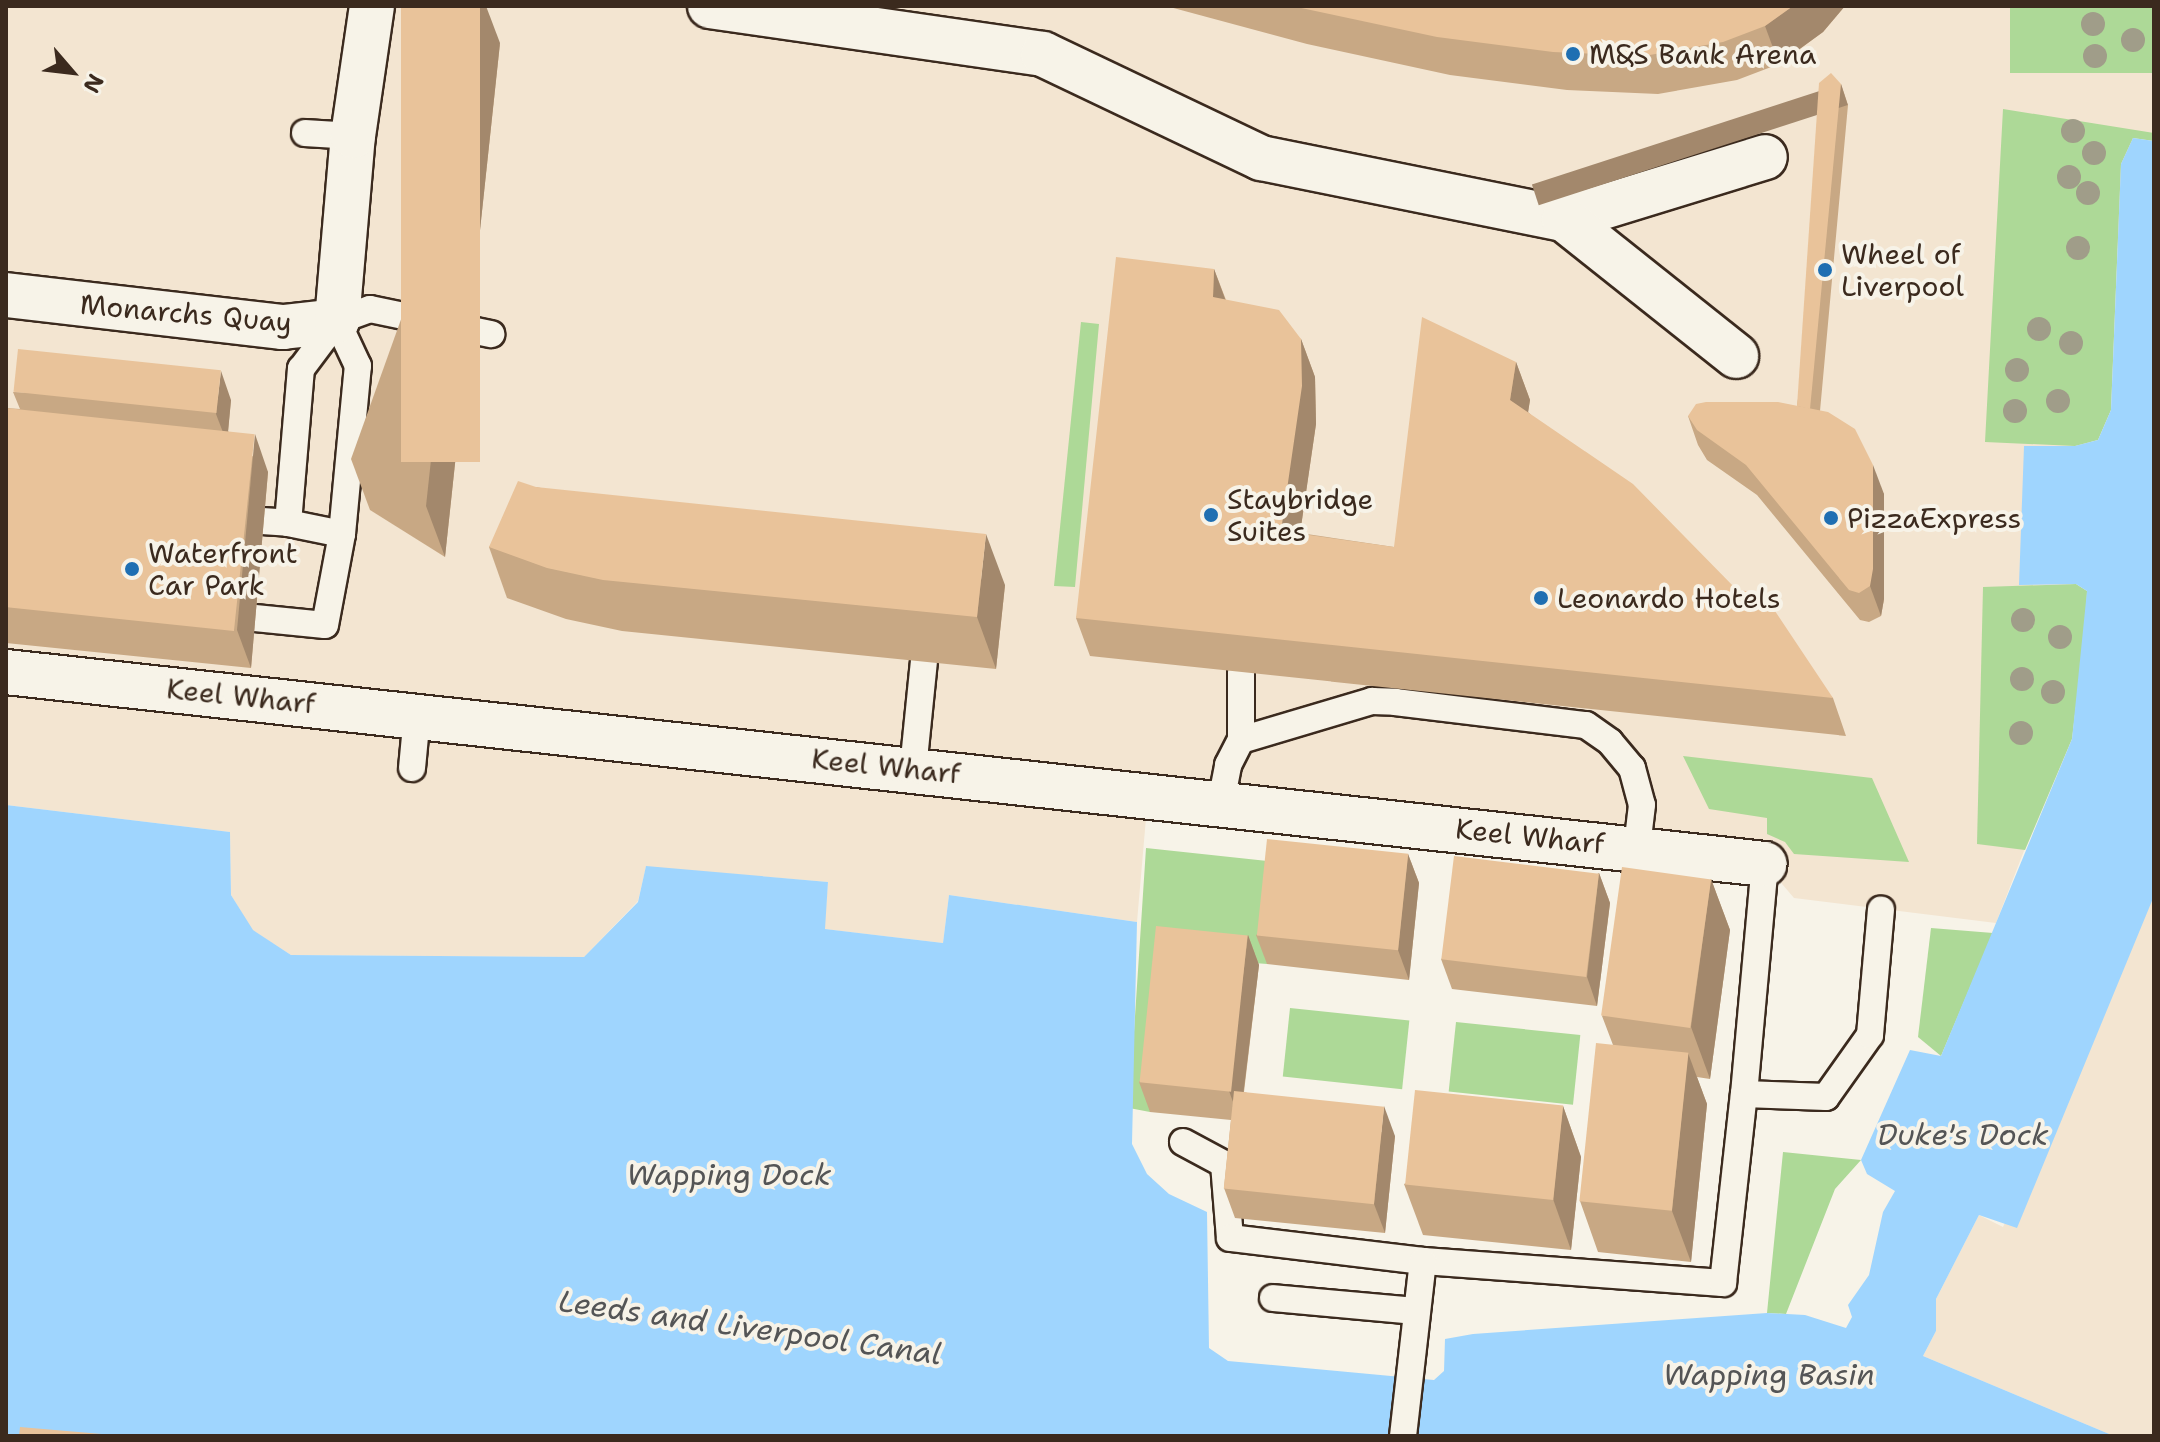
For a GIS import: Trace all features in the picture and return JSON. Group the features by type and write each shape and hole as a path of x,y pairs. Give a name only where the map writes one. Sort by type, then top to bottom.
{"street":[{"path":"337,321 353,136 372,6"},
{"path":"710,6 1043,54 1261,158 1564,219 1736,356"},
{"path":"1564,219 1765,157"},
{"name":"Monarchs Quay","path":"6,295 283,327 337,321"},
{"name":"Keel Wharf","path":"6,672 1637,847 1765,864"}],"lane":[{"path":"305,133 353,136"},
{"path":"342,534 275,522 301,369 337,321 370,309 491,334"},
{"path":"255,618 325,625 342,534 358,366 337,321"},
{"path":"913,769 924,661"},
{"path":"1221,802 1228,765 1241,740 1241,672"},
{"path":"1241,740 1372,701 1586,725 1610,742 1632,768 1642,805 1637,847"},
{"path":"412,768 417,715"},
{"path":"1183,1142 1224,1164 1230,1238 1423,1261 1723,1283 1765,864"},
{"path":"1744,1094 1826,1097 1870,1035 1881,909"},
{"path":"1403,1436 1423,1261"},
{"path":"1273,1298 1416,1311"}],"shaded area":[{"path":"6,6 2154,6 2154,141 2133,138 2034,825 1996,923 1794,898 1765,864 1148,795 1137,922 949,895 943,943 824,929 828,882 646,867 638,901 584,957 291,955 252,930 231,895 230,832 6,805"},
{"path":"2154,896 2154,1436 2114,1436 1923,1356 1936,1331 1936,1299 1979,1215 2003,1227"}],"green space":[{"path":"2010,6 2154,6 2154,73 2010,73"},
{"path":"2003,109 2154,133 2154,141 2133,138 2121,164 2111,410 2098,440 2075,446 1985,442"},
{"path":"1081,322 1099,324 1075,587 1054,586"},
{"path":"2076,584 2087,591 2072,739 2025,850 1977,844 1983,587"},
{"path":"1683,756 1872,778 1909,862 1794,854 1785,842 1767,834 1767,818 1709,809"},
{"path":"1146,848 1276,862 1278,868 1267,964 1166,956 1150,1112 1129,1108"},
{"path":"1931,928 1993,933 1941,1056 1918,1037"},
{"path":"1290,1008 1409,1021 1402,1089 1283,1077"},
{"path":"1456,1022 1580,1035 1573,1105 1449,1092"},
{"path":"1783,1152 1861,1160 1835,1189 1786,1314 1767,1313"}],"water":[{"name":"Wapping Dock","path":"2133,138 2154,141 2154,896 2017,1228 1979,1215 1936,1299 1936,1331 1923,1356 2114,1436 6,1436 6,805 230,832 231,895 253,930 291,955 584,957 638,902 646,866 828,882 825,929 943,943 949,895 1137,922 1132,1144 1147,1174 1169,1194 1207,1212 1209,1348 1228,1361 1434,1380 1444,1371 1445,1339 1473,1334 1767,1313 1805,1315 1846,1328 1852,1317 1848,1305 1869,1275 1883,1212 1895,1191 1867,1174 1861,1160 1910,1050 1941,1056 2072,739 2087,591 2076,584 2019,585 2024,446 2075,446 2098,440 2111,410 2121,164"}],"building":[{"path":"401,6 480,6 480,462 401,462"},
{"path":"1292,6 1793,6 1765,26 1723,42 1644,56 1553,52 1437,37"},
{"path":"1831,73 1841,84 1810,409 1797,406 1819,83"},
{"path":"1116,257 1214,269 1213,297 1279,310 1301,339 1302,386 1281,531 1394,547 1422,317 1516,362 1510,400 1633,484 1737,590 1763,593 1833,698 1076,618"},
{"path":"18,349 221,370 216,413 14,392"},
{"name":"PizzaExpress","path":"1778,402 1828,412 1855,429 1873,465 1873,569 1870,586 1859,593 1849,590 1746,465 1697,430 1688,416 1696,404"},
{"name":"Waterfront Car Park","path":"6,408 255,434 234,631 6,607"},
{"path":"518,481 536,487 986,534 977,617 603,580 547,568 489,547"},
{"path":"1267,839 1408,854 1398,950 1257,935"},
{"path":"1454,856 1599,874 1586,977 1441,959"},
{"path":"1622,867 1711,880 1690,1028 1601,1016"},
{"path":"1156,926 1247,936 1231,1092 1140,1082"},
{"path":"1596,1043 1688,1053 1672,1211 1579,1201"},
{"path":"1415,1090 1563,1106 1553,1200 1405,1184"},
{"path":"1234,1091 1384,1107 1374,1204 1224,1188"},
{"path":"20,1427 125,1436 19,1436"}],"place":[{"name":"M&S Bank Arena","path":"1573,54"},
{"name":"Wheel of Liverpool","path":"1825,270"},
{"name":"Staybridge Suites","path":"1211,515"},
{"name":"PizzaExpress","path":"1831,518"},
{"name":"Waterfront Car Park","path":"132,569"},
{"name":"Leonardo Hotels","path":"1541,598"}],"water label":[{"name":"Duke's Dock","path":"1963,1135"},
{"name":"Leeds and Liverpool Canal","path":"750,1328"},
{"name":"Wapping Basin","path":"1769,1375"}]}
